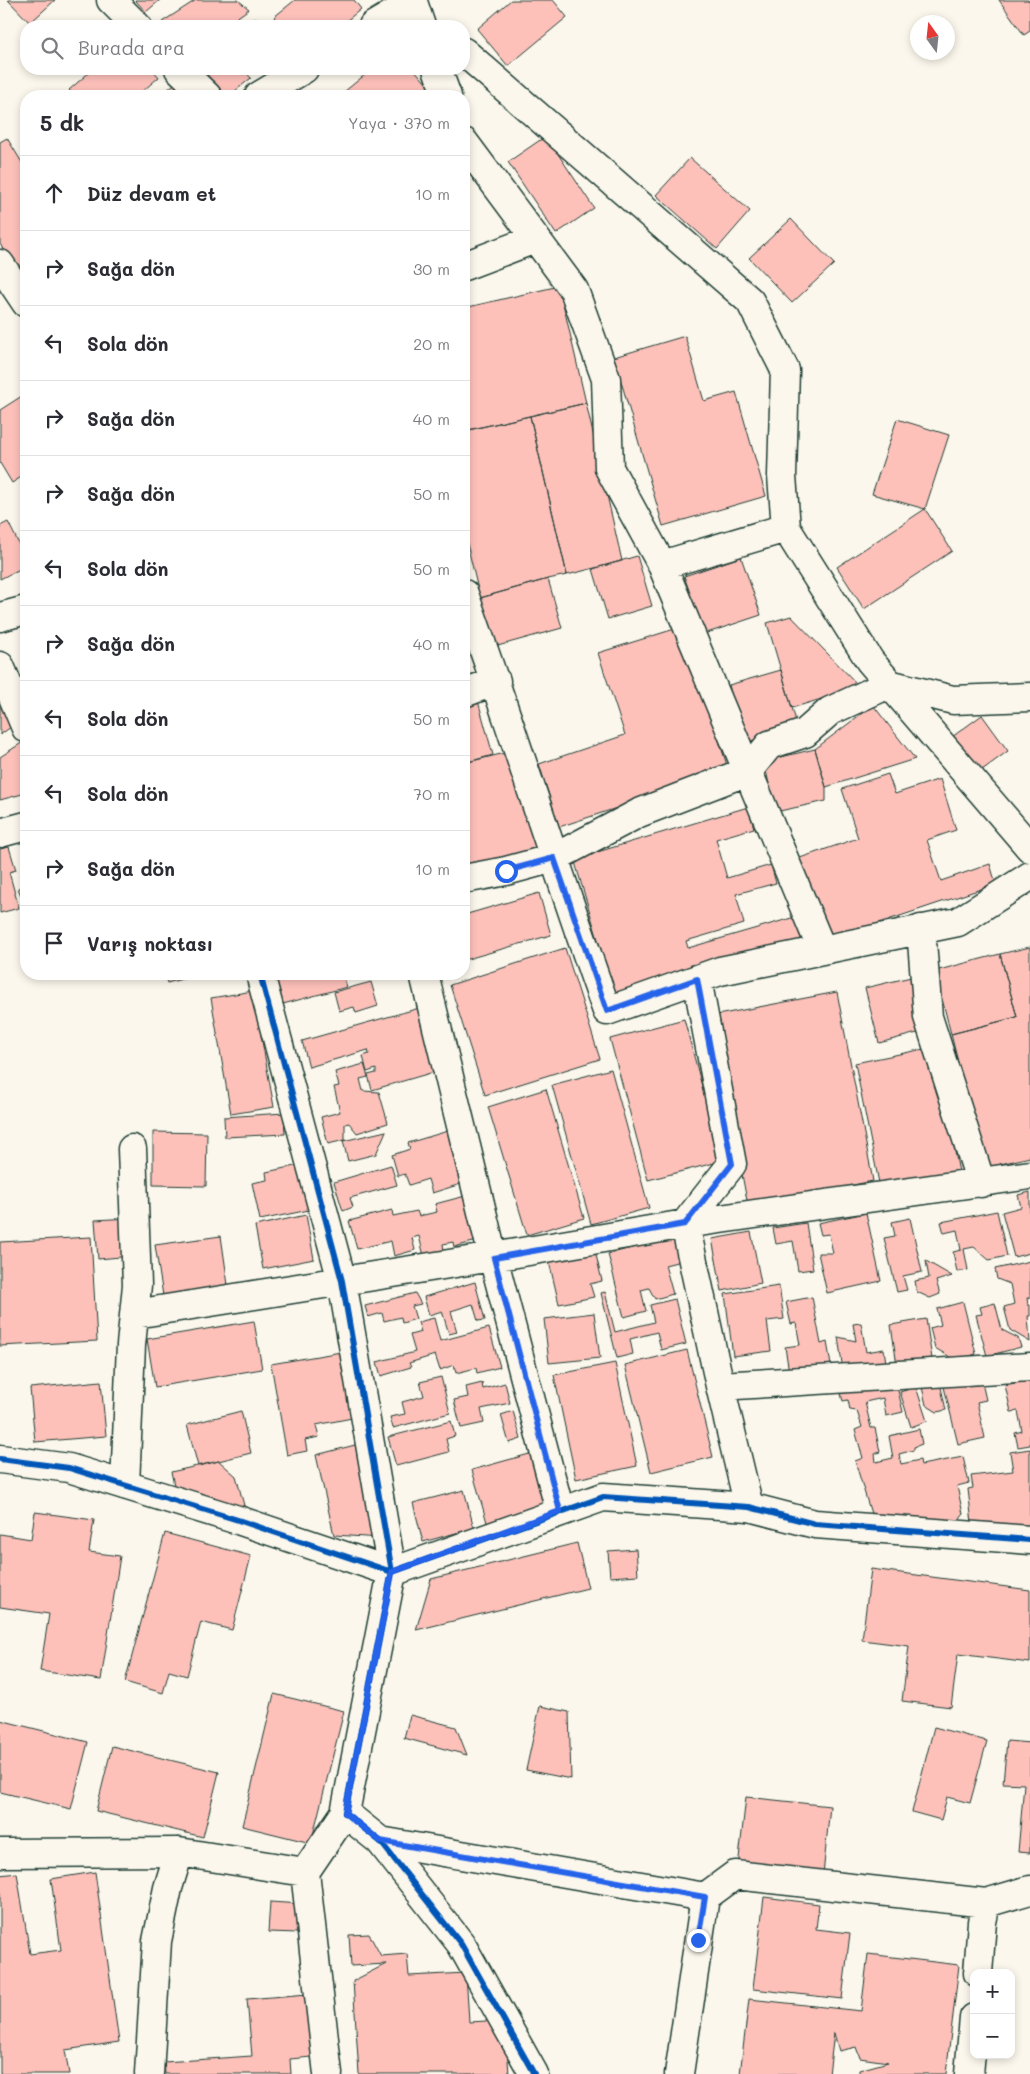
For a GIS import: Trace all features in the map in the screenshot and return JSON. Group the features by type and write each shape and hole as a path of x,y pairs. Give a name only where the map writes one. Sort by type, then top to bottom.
{"street":[{"path":"111,0 131,20"},
{"path":"389,20 415,10 429,20"},
{"path":"470,57 750,301 785,370 782,476 786,528 870,662 1030,848"},
{"path":"186,75 201,90"},
{"path":"269,90 294,75"},
{"path":"439,75 445,90"},
{"path":"470,150 574,290 606,379 608,468 662,565 822,950"},
{"path":"470,264 535,239"},
{"path":"0,264 20,294"},
{"path":"662,565 786,528"},
{"path":"470,610 607,1011 720,971 958,922 1030,876"},
{"path":"0,617 20,612"},
{"path":"0,666 20,714"},
{"path":"470,691 496,682"},
{"path":"470,878 506,871 554,858 639,814 748,771 769,746 805,733 830,710 889,684 953,700 1030,697"},
{"path":"0,833 20,828"},
{"path":"920,929 928,1017 981,1183"},
{"path":"685,1224 732,1164 697,979"},
{"path":"262,980 342,1281 392,1572 345,1813 305,1872 328,2074"},
{"path":"425,980 494,1258 560,1511"},
{"path":"125,1485 131,1345 138,1286 132,1149"},
{"path":"135,1314 494,1258 685,1224 1030,1175"},
{"path":"685,1224 720,1386 749,1507"},
{"path":"720,1386 1030,1367"},
{"path":"0,1459 69,1468 238,1520 392,1572 603,1497 749,1507 815,1524 1030,1540"},
{"path":"345,1813 380,1841 461,1944 534,2074"},
{"path":"380,1841 705,1897"},
{"path":"0,1853 179,1852 305,1872"},
{"path":"149,2074 157,1941 168,1888 179,1852"},
{"path":"679,2074 705,1897 735,1875 986,1903 1030,1890"},
{"path":"978,1969 982,1922 986,1903"},
{"path":"969,2074 970,2059"}],"building":[{"path":"8,0 55,0 33,20 27,20"},
{"path":"135,0 160,0 146,12"},
{"path":"196,0 238,0 249,9 233,20 165,20"},
{"path":"295,0 354,0 361,9 347,20 276,20 274,17"},
{"path":"511,0 553,0 567,17 508,66 477,29"},
{"path":"999,0 1028,0 1030,2 1030,31 1024,35"},
{"path":"86,75 157,75 159,77 144,90 69,90"},
{"path":"207,75 248,75 251,78 236,90 221,90"},
{"path":"365,75 419,75 432,90 346,90"},
{"path":"174,84 179,90 167,90"},
{"path":"546,136 594,208 556,234 508,162"},
{"path":"7,138 20,159 20,266 15,269 0,244 0,142"},
{"path":"690,158 750,211 717,249 656,195"},
{"path":"791,219 834,264 792,303 749,258"},
{"path":"559,286 586,403 470,430 470,307"},
{"path":"685,336 704,401 736,392 766,496 663,526 614,357"},
{"path":"20,397 20,478 12,483 0,463 0,410"},
{"path":"586,403 622,561 567,575 530,416"},
{"path":"530,416 567,575 480,598 470,556 470,430"},
{"path":"897,419 949,435 925,509 872,494"},
{"path":"925,509 952,551 864,609 837,567"},
{"path":"8,522 20,546 20,569 0,579 0,526"},
{"path":"637,556 652,606 608,619 593,569"},
{"path":"741,557 761,615 704,634 684,576"},
{"path":"548,579 562,628 494,647 480,598"},
{"path":"791,616 860,687 792,708 767,623"},
{"path":"681,627 729,771 559,827 539,764 625,735 598,653"},
{"path":"781,670 798,728 744,743 729,685"},
{"path":"478,701 493,755 470,761 470,703"},
{"path":"0,703 15,724 0,735"},
{"path":"873,705 915,759 826,787 815,749"},
{"path":"982,715 1008,751 978,773 952,737"},
{"path":"20,744 20,795 0,800 0,757"},
{"path":"815,749 826,787 826,801 775,812 764,761"},
{"path":"513,751 541,851 470,870 470,762"},
{"path":"888,774 895,794 940,779 956,830 927,840 941,881 990,864 996,884 825,941 797,859 858,838 842,789"},
{"path":"748,807 754,828 716,839 727,878 771,865 776,883 736,894 744,924 686,941 688,948 795,917 802,942 615,997 574,859"},
{"path":"9,847 16,870 9,872 19,908 0,913 0,849"},
{"path":"539,893 551,935 470,958 470,913"},
{"path":"1030,947 1030,1157 984,1168 951,1034 1017,1017 1000,954"},
{"path":"565,948 600,1059 485,1095 450,985"},
{"path":"1000,954 1017,1017 951,1034 935,971"},
{"path":"911,977 925,1031 879,1043 865,988"},
{"path":"166,980 178,980 167,983"},
{"path":"277,980 345,980 347,987 283,1004"},
{"path":"371,982 378,1006 356,1013 354,1007 339,1011 334,992"},
{"path":"253,991 274,1107 231,1114 211,998"},
{"path":"837,992 873,1181 748,1206 712,1016"},
{"path":"423,1007 433,1042 426,1044 434,1072 372,1090 368,1075 376,1073 376,1069 367,1072 363,1056 369,1054 368,1050 309,1067 302,1041"},
{"path":"684,1019 722,1161 648,1180 610,1039"},
{"path":"934,1047 959,1172 880,1188 855,1063"},
{"path":"364,1064 368,1077 360,1079 363,1091 379,1092 388,1123 357,1133 349,1123 345,1124 345,1140 328,1144 321,1117 340,1112 334,1087 339,1086 335,1072"},
{"path":"611,1069 649,1208 591,1224 552,1085"},
{"path":"546,1089 584,1218 527,1235 488,1107"},
{"path":"284,1113 285,1134 225,1137 224,1117"},
{"path":"386,1131 376,1154 348,1161 343,1141"},
{"path":"448,1131 464,1183 432,1193 428,1179 409,1185 405,1174 398,1176 392,1155 410,1149 408,1143"},
{"path":"153,1132 207,1133 206,1186 153,1185"},
{"path":"300,1165 309,1210 260,1220 252,1183 267,1180 266,1172"},
{"path":"391,1165 397,1185 350,1198 353,1207 343,1211 334,1182"},
{"path":"1030,1192 1030,1253 1014,1257 1002,1212 1021,1207 1018,1195"},
{"path":"469,1195 481,1240 454,1247 453,1242 443,1244 444,1251 424,1256 419,1236 412,1238 415,1250 394,1256 391,1241 357,1249 349,1221 392,1210 393,1216 417,1211 419,1216 437,1212 435,1204"},
{"path":"997,1211 1007,1256 989,1260 974,1247 964,1249 968,1270 957,1272 953,1252 961,1250 957,1230 944,1233 941,1222"},
{"path":"866,1213 881,1281 827,1293 818,1253 833,1253 829,1234 821,1235 818,1223"},
{"path":"306,1215 314,1259 263,1269 255,1226"},
{"path":"129,1218 132,1256 98,1259 95,1220"},
{"path":"910,1218 922,1272 903,1276 907,1290 897,1292 884,1238 895,1236 892,1222"},
{"path":"806,1223 813,1269 798,1271 793,1241 776,1244 773,1228"},
{"path":"751,1232 761,1283 722,1291 712,1239"},
{"path":"683,1235 689,1259 665,1265 673,1294 655,1299 649,1288 641,1290 646,1311 624,1317 608,1254"},
{"path":"221,1236 229,1292 164,1302 155,1245"},
{"path":"91,1237 97,1341 0,1346 0,1242"},
{"path":"594,1246 602,1281 590,1284 594,1297 559,1304 548,1257"},
{"path":"926,1261 952,1276 936,1281 940,1294 930,1298 917,1292 915,1281 929,1278"},
{"path":"1030,1261 1030,1298 1027,1298 1028,1305 1030,1305 1030,1316 1028,1316 1030,1342 1010,1330 1004,1307 1014,1304 1010,1284 997,1279 995,1269"},
{"path":"475,1282 485,1320 478,1321 473,1304 451,1311 457,1332 449,1334 442,1311 429,1315 424,1297"},
{"path":"779,1286 784,1319 767,1321 771,1351 733,1356 725,1294"},
{"path":"605,1292 615,1332 654,1322 650,1305 675,1299 686,1344 661,1350 657,1332 630,1339 633,1354 617,1358 601,1293"},
{"path":"415,1293 421,1304 412,1306 416,1319 402,1323 401,1317 384,1321 382,1313 368,1317 365,1306"},
{"path":"812,1297 821,1344 827,1342 831,1365 789,1372 785,1347 800,1345 796,1323 791,1324 786,1302"},
{"path":"963,1302 976,1354 955,1360 935,1348 930,1328 941,1325 937,1309"},
{"path":"995,1303 1002,1330 1018,1338 1021,1347 987,1356 976,1315 982,1314 980,1307"},
{"path":"594,1313 600,1358 549,1363 544,1319"},
{"path":"434,1318 440,1341 489,1328 500,1367 477,1373 476,1368 456,1373 454,1365 440,1370 435,1355 409,1363 411,1367 381,1376 377,1362 415,1352 410,1335 421,1332 418,1322"},
{"path":"926,1319 932,1359 897,1365 891,1325"},
{"path":"254,1321 262,1369 155,1387 147,1339"},
{"path":"861,1323 866,1352 884,1349 886,1363 843,1370 838,1337 856,1341 853,1324"},
{"path":"687,1350 713,1457 651,1472 625,1365"},
{"path":"341,1352 352,1418 316,1425 319,1437 305,1440 307,1451 287,1455 271,1364"},
{"path":"615,1363 637,1466 576,1479 554,1375"},
{"path":"441,1377 450,1413 393,1428 390,1417 405,1414 402,1402 424,1396 420,1382"},
{"path":"981,1378 986,1400 977,1402 985,1438 958,1444 944,1387"},
{"path":"1030,1380 1030,1445 1018,1447 1015,1433 1022,1431 1018,1411 1011,1412 1005,1385"},
{"path":"101,1381 106,1436 35,1442 30,1388"},
{"path":"896,1382 903,1412 886,1416 883,1398 865,1402 871,1428 875,1428 880,1452 875,1454 876,1462 893,1458 889,1436 919,1429 922,1444 914,1447 914,1450 899,1454 901,1464 920,1460 921,1465 963,1457 969,1483 957,1486 963,1514 958,1521 872,1517 855,1461 863,1458 855,1430 862,1427 857,1411 850,1410 848,1400 843,1401 841,1394"},
{"path":"482,1383 483,1389 505,1383 510,1403 481,1409 484,1423 461,1428 454,1400 468,1397 466,1387"},
{"path":"940,1383 946,1410 937,1412 926,1405 922,1387"},
{"path":"916,1387 927,1421 911,1427 900,1392"},
{"path":"241,1411 251,1453 198,1466 187,1425"},
{"path":"513,1411 521,1439 509,1443 501,1415"},
{"path":"451,1421 455,1436 446,1439 449,1452 396,1466 388,1437"},
{"path":"359,1444 381,1538 334,1535 316,1455"},
{"path":"1030,1449 1030,1525 973,1532 968,1489 973,1488 971,1476 1013,1471 1010,1452"},
{"path":"533,1453 549,1508 488,1526 472,1470"},
{"path":"219,1461 236,1476 245,1509 175,1489 171,1472"},
{"path":"464,1490 474,1528 423,1542 413,1503"},
{"path":"35,1512 94,1520 89,1552 120,1556 101,1680 40,1671 49,1614 0,1607 0,1534 31,1539"},
{"path":"165,1533 251,1556 232,1630 201,1622 187,1676 169,1671 163,1693 125,1682"},
{"path":"577,1543 588,1588 416,1630 431,1579"},
{"path":"636,1549 638,1575 610,1577 608,1551"},
{"path":"871,1569 1030,1590 1030,1663 958,1654 951,1707 902,1701 909,1646 862,1640"},
{"path":"274,1694 344,1711 311,1843 242,1826"},
{"path":"540,1706 569,1712 571,1779 526,1770"},
{"path":"410,1715 456,1727 467,1755 404,1738"},
{"path":"0,1720 88,1742 71,1809 0,1792"},
{"path":"934,1727 987,1741 970,1803 947,1797 941,1820 912,1812"},
{"path":"1007,1741 1030,1743 1030,1853 1018,1852 1024,1784 1003,1783"},
{"path":"112,1746 219,1772 203,1837 96,1811"},
{"path":"746,1797 830,1806 823,1875 738,1867"},
{"path":"95,1872 119,2042 65,2050 69,2074 0,2074 0,1875 17,1873 30,1954 61,1950 51,1879"},
{"path":"764,1897 819,1904 816,1929 850,1933 842,1999 753,1989"},
{"path":"270,1902 301,1904 299,1933 268,1932"},
{"path":"369,1934 381,1956 407,1954 409,1976 466,1973 469,2022 505,2020 509,2074 359,2074 353,1981 386,1964 351,1966 349,1935"},
{"path":"868,1954 959,1965 946,2074 859,2074 859,2070 888,2062 860,2058 856,2047 839,2051 834,2033 829,2074 740,2074 749,1999 861,2011"},
{"path":"308,1994 312,2057 290,2059 291,2074 165,2074 164,2062 252,2056 247,1999"}],"cycle path":[{"path":"262,980 342,1281 392,1572 345,1813 380,1841 461,1944 534,2074"},
{"path":"0,1459 69,1468 238,1520 392,1572 603,1497 749,1507 815,1524 1030,1540"}],"route":[{"path":"506,871 554,858 607,1011 697,979 732,1164 685,1224 494,1258 560,1511 392,1572 345,1813 380,1841 705,1897 698,1940"}]}
